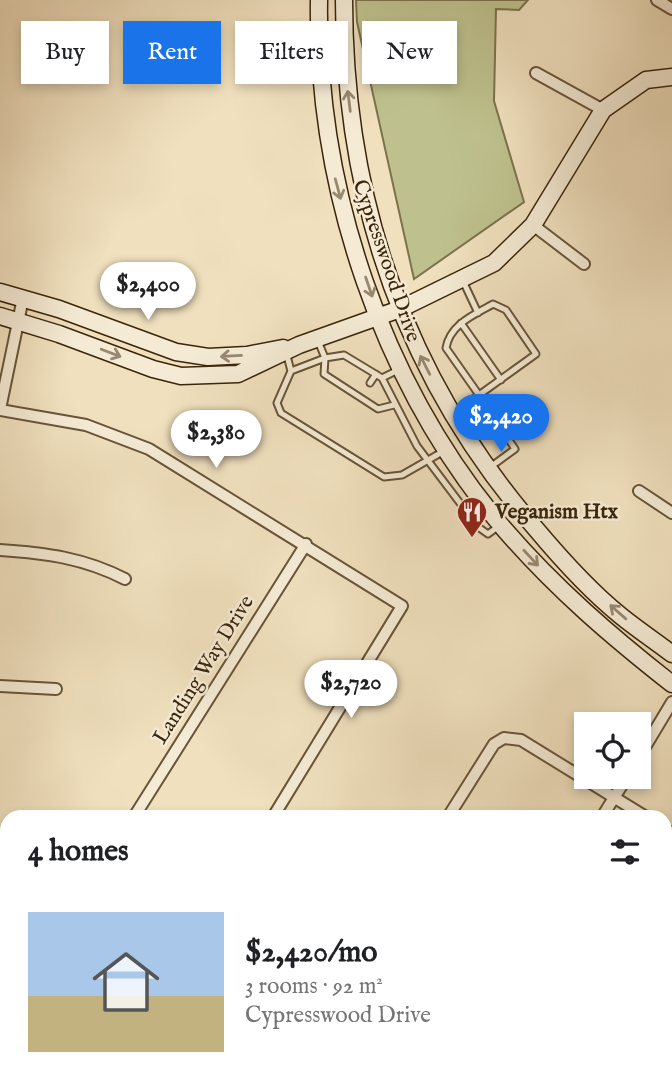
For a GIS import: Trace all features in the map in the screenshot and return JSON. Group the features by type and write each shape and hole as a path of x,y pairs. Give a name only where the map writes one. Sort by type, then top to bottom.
{"main road":[{"name":"Cypresswood Drive","path":"319,0 318,35 336,186 378,315 402,368 447,450 501,524 583,611 672,684"},
{"name":"Cypresswood Drive","path":"344,0 345,53 352,133 370,219 400,309 452,414 518,509 573,570 620,615 672,654"},
{"path":"0,316 82,342 153,369 210,377 238,374 317,338 400,309 494,263 533,226 603,110 646,80 672,77"},
{"path":"328,133 352,133"},
{"path":"0,292 88,319 176,352 208,357 293,349"},
{"path":"82,342 88,319"},
{"path":"501,524 518,509"}],"street":[{"path":"657,0 672,9"},
{"path":"536,73 603,110"},
{"path":"533,226 584,264"},
{"path":"23,298 0,409 86,425 124,437 174,462 402,606 277,810"},
{"path":"639,492 672,513"},
{"name":"Landing Way Drive","path":"138,810 306,544"},
{"path":"0,550 68,556 89,562 125,579"},
{"path":"0,686 56,689"},
{"path":"651,737 672,702"},
{"path":"452,810 494,744 504,738 521,740 634,810"},
{"path":"606,810 620,789"}],"lane":[{"path":"462,280 478,313"},
{"path":"452,414 479,395 501,380 536,354 499,305 493,304 461,323 447,338 450,348 470,376 479,395 515,449 488,468"},
{"path":"461,323 501,380"},
{"path":"461,339 469,334"},
{"path":"317,338 325,358 324,374 362,395 378,409 394,405"},
{"path":"468,348 475,343"},
{"path":"293,349 291,370 277,403 281,413 384,477 402,475 447,450"},
{"path":"474,358 482,352"},
{"path":"291,370 325,358 344,355 382,378 394,405 428,461 483,532 488,534 501,524"},
{"path":"346,368 352,360"},
{"path":"481,368 489,363"},
{"path":"359,376 364,367"},
{"path":"382,378 402,368"},
{"path":"487,376 495,371"},
{"path":"370,383 376,374"}],"green space":[{"path":"356,0 528,0 519,10 496,9 494,101 524,202 414,279 371,84 457,84 457,21 362,21 362,45"}],"place":[{"name":"Veganism Htx","path":"472,539"}]}
